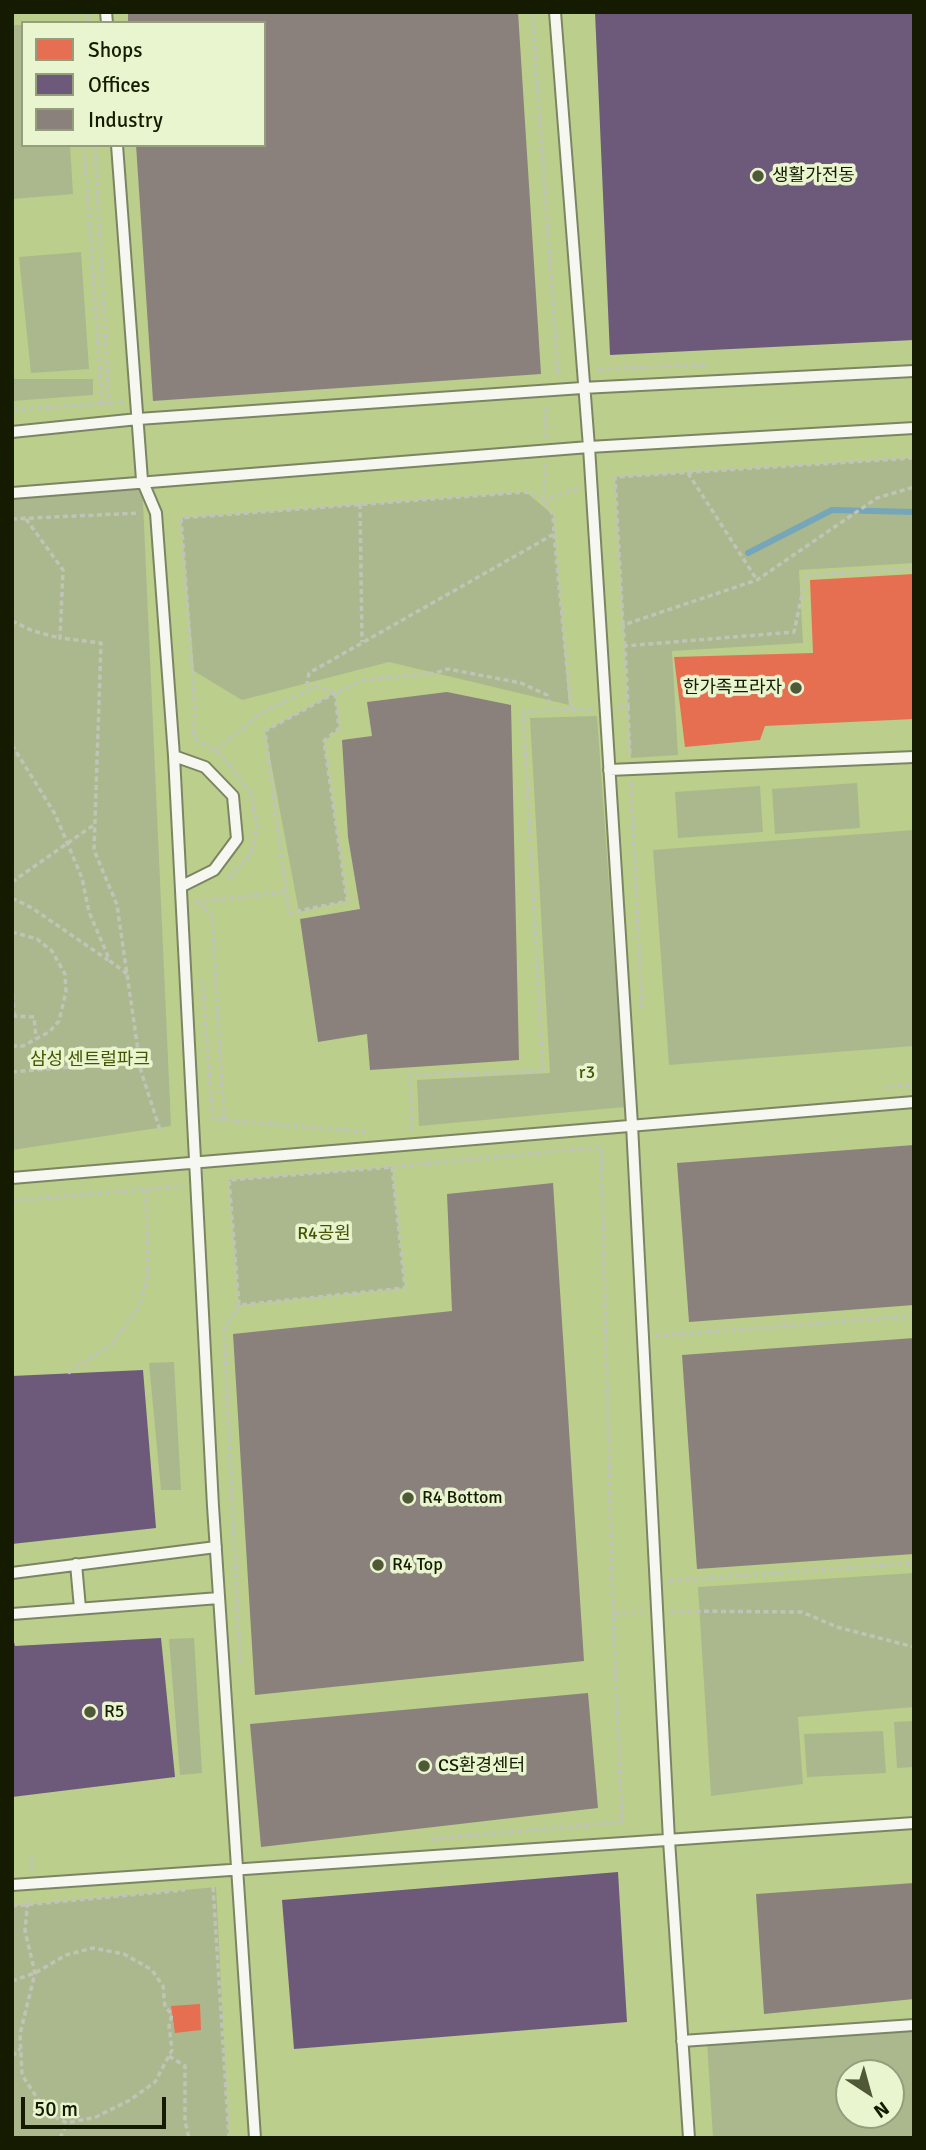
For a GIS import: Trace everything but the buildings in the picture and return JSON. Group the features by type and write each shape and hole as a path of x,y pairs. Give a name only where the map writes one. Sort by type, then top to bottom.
{"lane":[{"path":"555,12 582,388 589,447 632,1125 669,1840 689,2138"},
{"path":"117,147 142,480 156,513 174,756 216,1547 255,2138"},
{"path":"12,432 138,419 547,390 914,371"},
{"path":"12,493 142,480 545,450 914,428"},
{"path":"174,756 205,767 233,796 237,839 214,870 182,886"},
{"path":"609,770 914,757"},
{"path":"12,1178 914,1102"},
{"path":"12,1573 216,1547"},
{"path":"76,1564 80,1608"},
{"path":"12,1614 219,1598"},
{"path":"12,1885 236,1867 914,1823"},
{"path":"682,2042 914,2025"}],"path":[{"path":"532,12 558,373 547,380 544,500 552,515 571,709"},
{"path":"84,147 102,404"},
{"path":"12,410 110,403 95,147"},
{"path":"631,762 615,477 914,458"},
{"path":"688,472 757,580"},
{"path":"624,625 757,580 877,498 914,487"},
{"path":"228,879 251,854 257,827 251,793 215,751 193,737 195,708 181,518 526,492 544,500"},
{"path":"360,505 362,643"},
{"path":"12,519 156,513"},
{"path":"26,519 63,570 60,639"},
{"path":"306,691 309,673 554,534"},
{"path":"625,646 794,632 806,576 914,568"},
{"path":"12,621 60,639 101,643 94,850 117,905 140,1061 160,1130"},
{"path":"335,693 339,728 324,741 347,901 289,913 265,731 335,693 363,680 435,673 448,669 521,683 547,695 550,710"},
{"path":"215,751 264,711 318,685 335,693"},
{"path":"412,1135 410,1075 543,1071 523,711 628,706"},
{"path":"12,745 55,814 82,878 89,912 110,961"},
{"path":"631,775 642,1018"},
{"path":"12,882 67,841 95,824"},
{"path":"183,903 287,892"},
{"path":"198,915 197,902 204,893"},
{"path":"12,898 32,908 127,974"},
{"path":"197,902 212,915 225,1120"},
{"path":"12,932 27,935 52,951 65,974 66,992 59,1021 36,1040 23,1046 12,1046"},
{"path":"202,970 213,1119 372,1132"},
{"path":"12,986 13,1016 34,1017 36,1040"},
{"path":"12,1072 140,1061"},
{"path":"887,1087 914,1085"},
{"path":"240,1664 224,1330 239,1305 229,1180 601,1147 613,1614 622,1822 430,1839"},
{"path":"239,1305 405,1288 392,1167"},
{"path":"12,1201 196,1186"},
{"path":"68,1373 112,1344 139,1306 148,1277 146,1188"},
{"path":"643,1337 914,1315"},
{"path":"656,1582 914,1563"},
{"path":"613,1614 802,1612 837,1627 914,1647"},
{"path":"12,1981 35,1973 66,1955 93,1948 124,1954 152,1970 163,1986 165,2007 172,2014 169,2056 155,2082 130,2100 96,2117 67,2123 47,2113 22,2075 20,2034 35,1973 25,1931 32,1857"},
{"path":"202,1888 216,1887 229,2138"},
{"path":"12,1906 189,1890"},
{"path":"12,2056 20,2049"},
{"path":"169,2056 185,2066 185,2121 189,2138"},
{"path":"60,2138 67,2123"}],"shaded area":[{"path":"12,12 914,12 914,2138 12,2138"}],"green space":[{"path":"12,25 21,25 21,147 70,147 73,194 12,199"},
{"path":"81,252 89,369 31,373 19,257"},
{"path":"12,379 93,379 93,395 12,401"},
{"path":"914,458 914,563 799,570 803,643 672,651 678,755 631,758 615,477"},
{"name":"삼성 센트럴파크","path":"142,480 171,1126 12,1150 12,493"},
{"path":"526,492 553,515 569,705 389,662 242,700 194,671 181,518"},
{"path":"335,693 339,728 324,742 347,901 299,912 265,731"},
{"name":"r3","path":"597,716 625,1107 419,1126 417,1080 550,1073 530,718"},
{"path":"857,783 860,828 775,834 772,789"},
{"path":"760,786 763,832 678,838 675,792"},
{"path":"914,830 914,1046 669,1065 653,850"},
{"name":"R4공원","path":"392,1167 405,1288 239,1305 229,1180"},
{"path":"174,1362 181,1490 161,1490 149,1363"},
{"path":"914,1573 914,1707 798,1717 803,1784 711,1796 698,1587"},
{"path":"194,1638 202,1773 180,1775 169,1639"},
{"path":"914,1721 914,1767 897,1768 894,1722"},
{"path":"883,1731 886,1773 807,1777 804,1734"},
{"path":"216,1887 229,2138 12,2138 12,1906"},
{"path":"914,2028 914,2138 713,2138 707,2041"}],"waterway":[{"path":"748,553 832,510 914,512"}],"place":[{"name":"생활가전동","path":"758,176"},
{"name":"한가족프라자","path":"796,688"},
{"name":"R4 Bottom","path":"408,1498"},
{"name":"R4 Top","path":"378,1565"},
{"name":"R5","path":"90,1712"},
{"name":"CS환경센터","path":"424,1766"}]}
